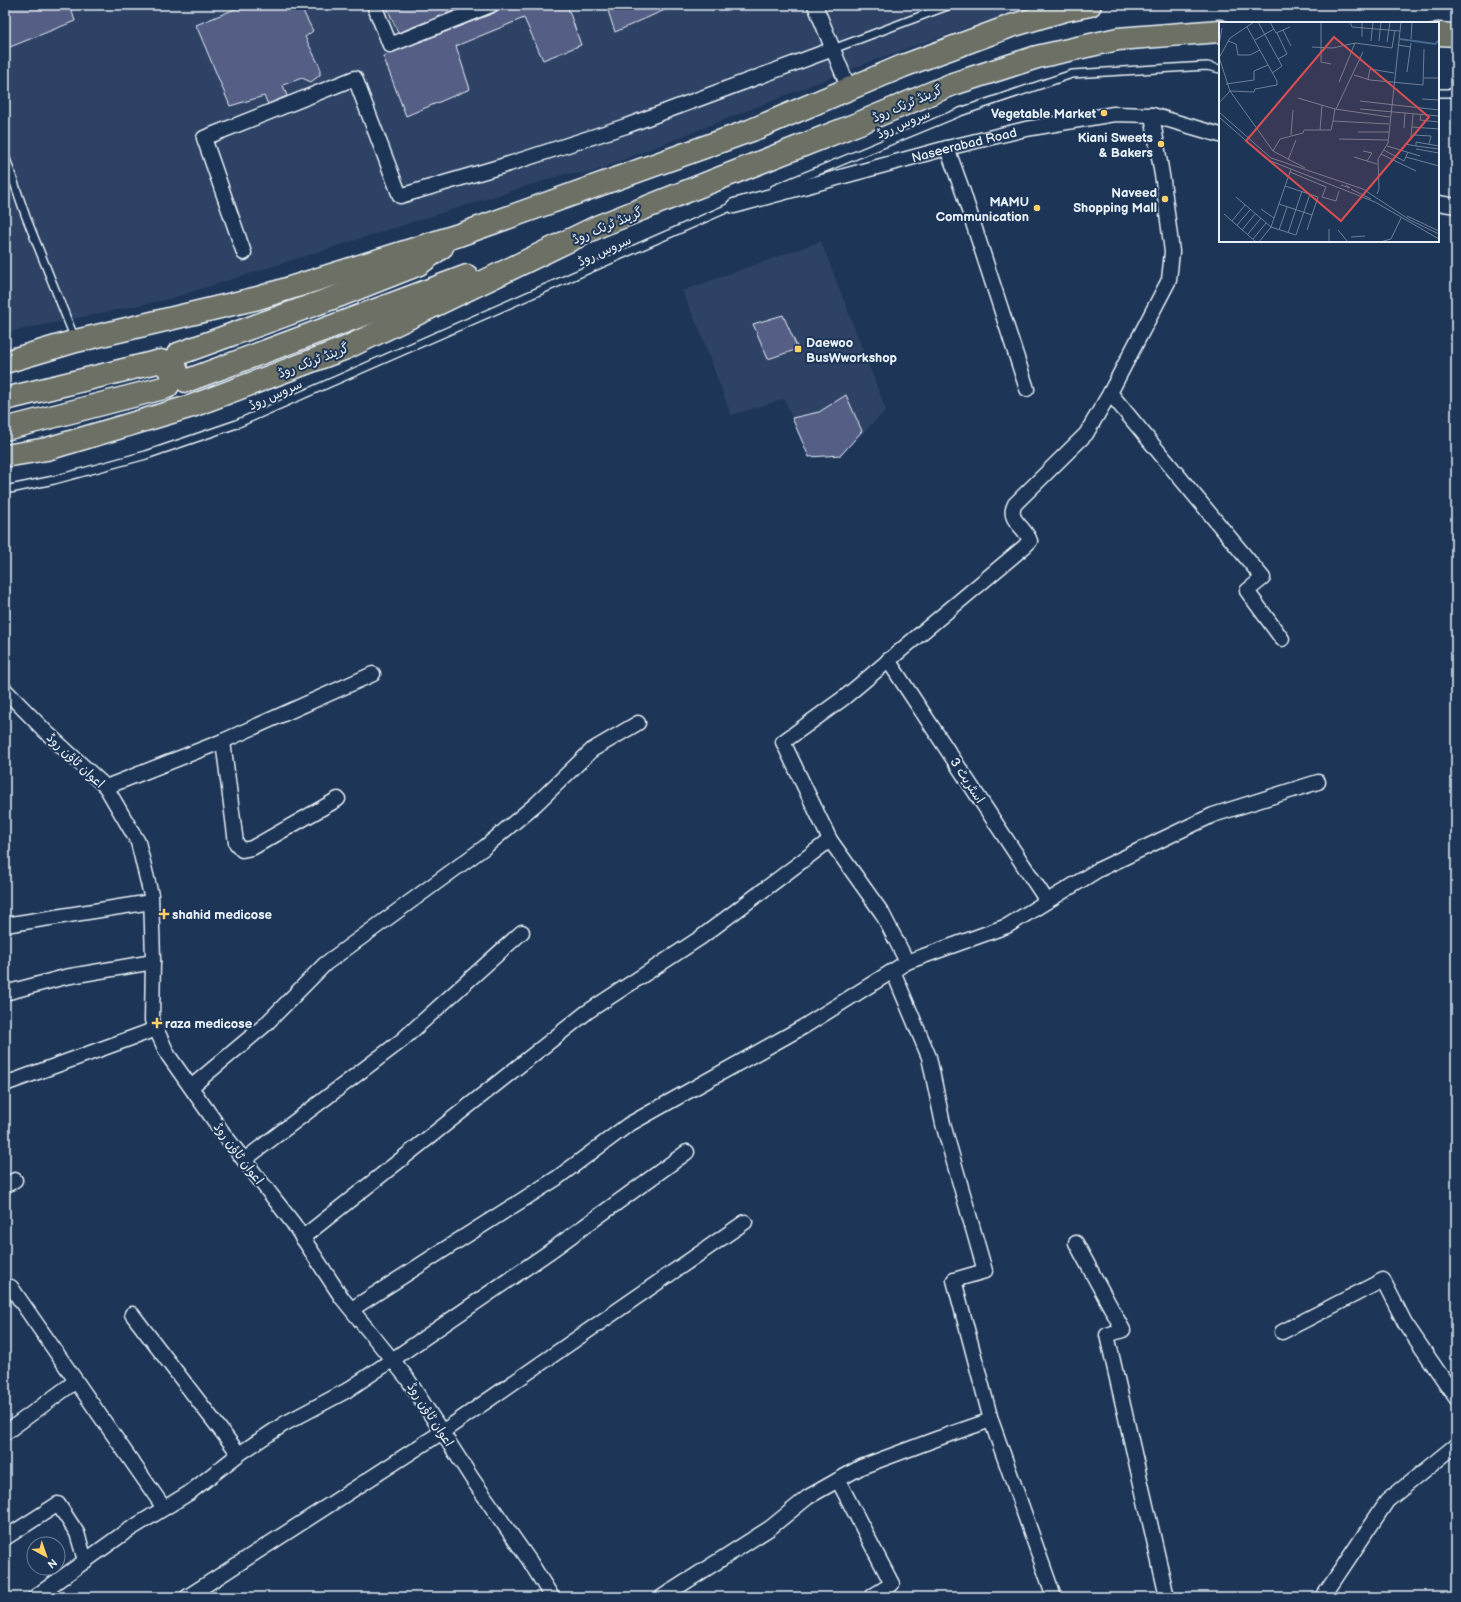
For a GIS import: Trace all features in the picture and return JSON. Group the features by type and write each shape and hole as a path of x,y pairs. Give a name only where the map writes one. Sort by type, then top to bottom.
{"highway":[{"path":"5,362 76,341 258,298 459,235 752,130 903,66 1012,26 1065,10 1090,5"},
{"name":"گرینڈ ٹرنک روڈ","path":"5,456 47,450 192,406 346,348 599,226 954,84 1030,59 1118,39 1219,31"},
{"path":"1439,34 1456,35"},
{"path":"459,235 419,264 338,296 178,354 174,362 178,376 186,381 599,226"},
{"path":"5,399 161,361 169,369 171,374 171,381 167,387 5,429"}],"street":[{"path":"374,5 390,45 487,6"},
{"path":"816,5 849,89"},
{"path":"244,253 204,138 356,78 400,196 509,164 626,126 833,49"},
{"name":"Naseerabad Road","path":"734,206 947,148 1026,129 1114,114 1152,115 1219,134"},
{"path":"907,962 882,913 830,840 783,742 845,697 1030,541 1027,533 1013,518 1011,510 1015,504 1086,434 1110,393 1170,280 1172,252 1163,181 1152,115"},
{"path":"947,148 963,192 1027,389"},
{"path":"1439,203 1456,206"},
{"path":"1110,393 1263,578 1247,591 1282,639"},
{"name":"اسٹریٹ 3","path":"888,660 1047,901"},
{"path":"106,787 223,741 373,674"},
{"name":"اعوان ٹاؤن روڈ","path":"5,690 46,732 106,787 138,842 151,895 153,962 152,1020 168,1055 302,1238 342,1298 407,1378 473,1480 529,1560 552,1597"},
{"path":"191,1087 265,1025 324,964 485,847 536,804 592,750 638,723"},
{"path":"223,741 236,843 242,850 252,848 338,799"},
{"path":"352,1309 557,1178 628,1125 803,1027 907,962 1007,926 1098,870 1213,815 1318,782"},
{"path":"302,1238 587,1012 700,938 830,840"},
{"path":"5,925 151,902"},
{"path":"244,1160 401,1041 522,932"},
{"path":"5,993 65,978 153,962"},
{"path":"893,970 929,1057 943,1124 984,1271 954,1280 991,1420 1054,1597"},
{"path":"5,1084 156,1029"},
{"path":"35,1597 124,1533 189,1493 239,1454 284,1424 346,1391 392,1360 549,1252 687,1152"},
{"path":"187,1597 442,1432 745,1222"},
{"path":"1076,1243 1123,1330 1107,1335 1167,1597"},
{"path":"1282,1332 1383,1280 1406,1323 1456,1398"},
{"path":"11,1286 164,1508"},
{"path":"132,1314 239,1454"},
{"path":"5,1433 76,1381"},
{"path":"662,1597 770,1528 808,1497 861,1467 991,1420"},
{"path":"1323,1597 1387,1501 1456,1445"},
{"path":"838,1480 892,1584 871,1597"},
{"path":"5,1538 58,1504 77,1533 85,1560"}],"lane":[{"path":"833,49 950,5"},
{"name":"سروس روڈ","path":"5,490 54,480 146,455 234,425 734,206 960,112 1072,74 1208,66 1219,69"},
{"path":"1439,93 1456,92"},
{"path":"5,156 26,217 76,341"}],"shaded area":[{"path":"5,5 1034,5 877,59 590,173 565,174 169,299 5,333"},
{"path":"821,241 886,410 841,455 809,457 784,399 731,415 699,329 682,291"}],"building":[{"path":"5,5 70,5 75,21 5,49"},
{"path":"245,5 300,5 313,31 305,37 320,67 320,75 311,82 302,78 283,85 287,96 268,104 264,96 230,106 196,25"},
{"path":"386,5 468,5 398,33"},
{"path":"499,5 567,5 581,45 543,60 524,18 456,46 470,89 406,116 383,56 494,13 498,10"},
{"path":"606,5 676,5 615,32"},
{"path":"783,315 798,349 768,359 753,324"},
{"path":"846,395 862,431 841,455 809,457 792,418 819,412"}],"place":[{"name":"Vegetable Market","path":"1104,113"},
{"name":"Kiani Sweets & Bakers","path":"1161,144"},
{"name":"Naveed Shopping Mall","path":"1165,199"},
{"name":"MAMU Communication","path":"1037,208"},
{"name":"Daewoo BusWworkshop","path":"798,349"},
{"name":"shahid medicose","path":"164,914"},
{"name":"raza medicose","path":"157,1023"}]}
